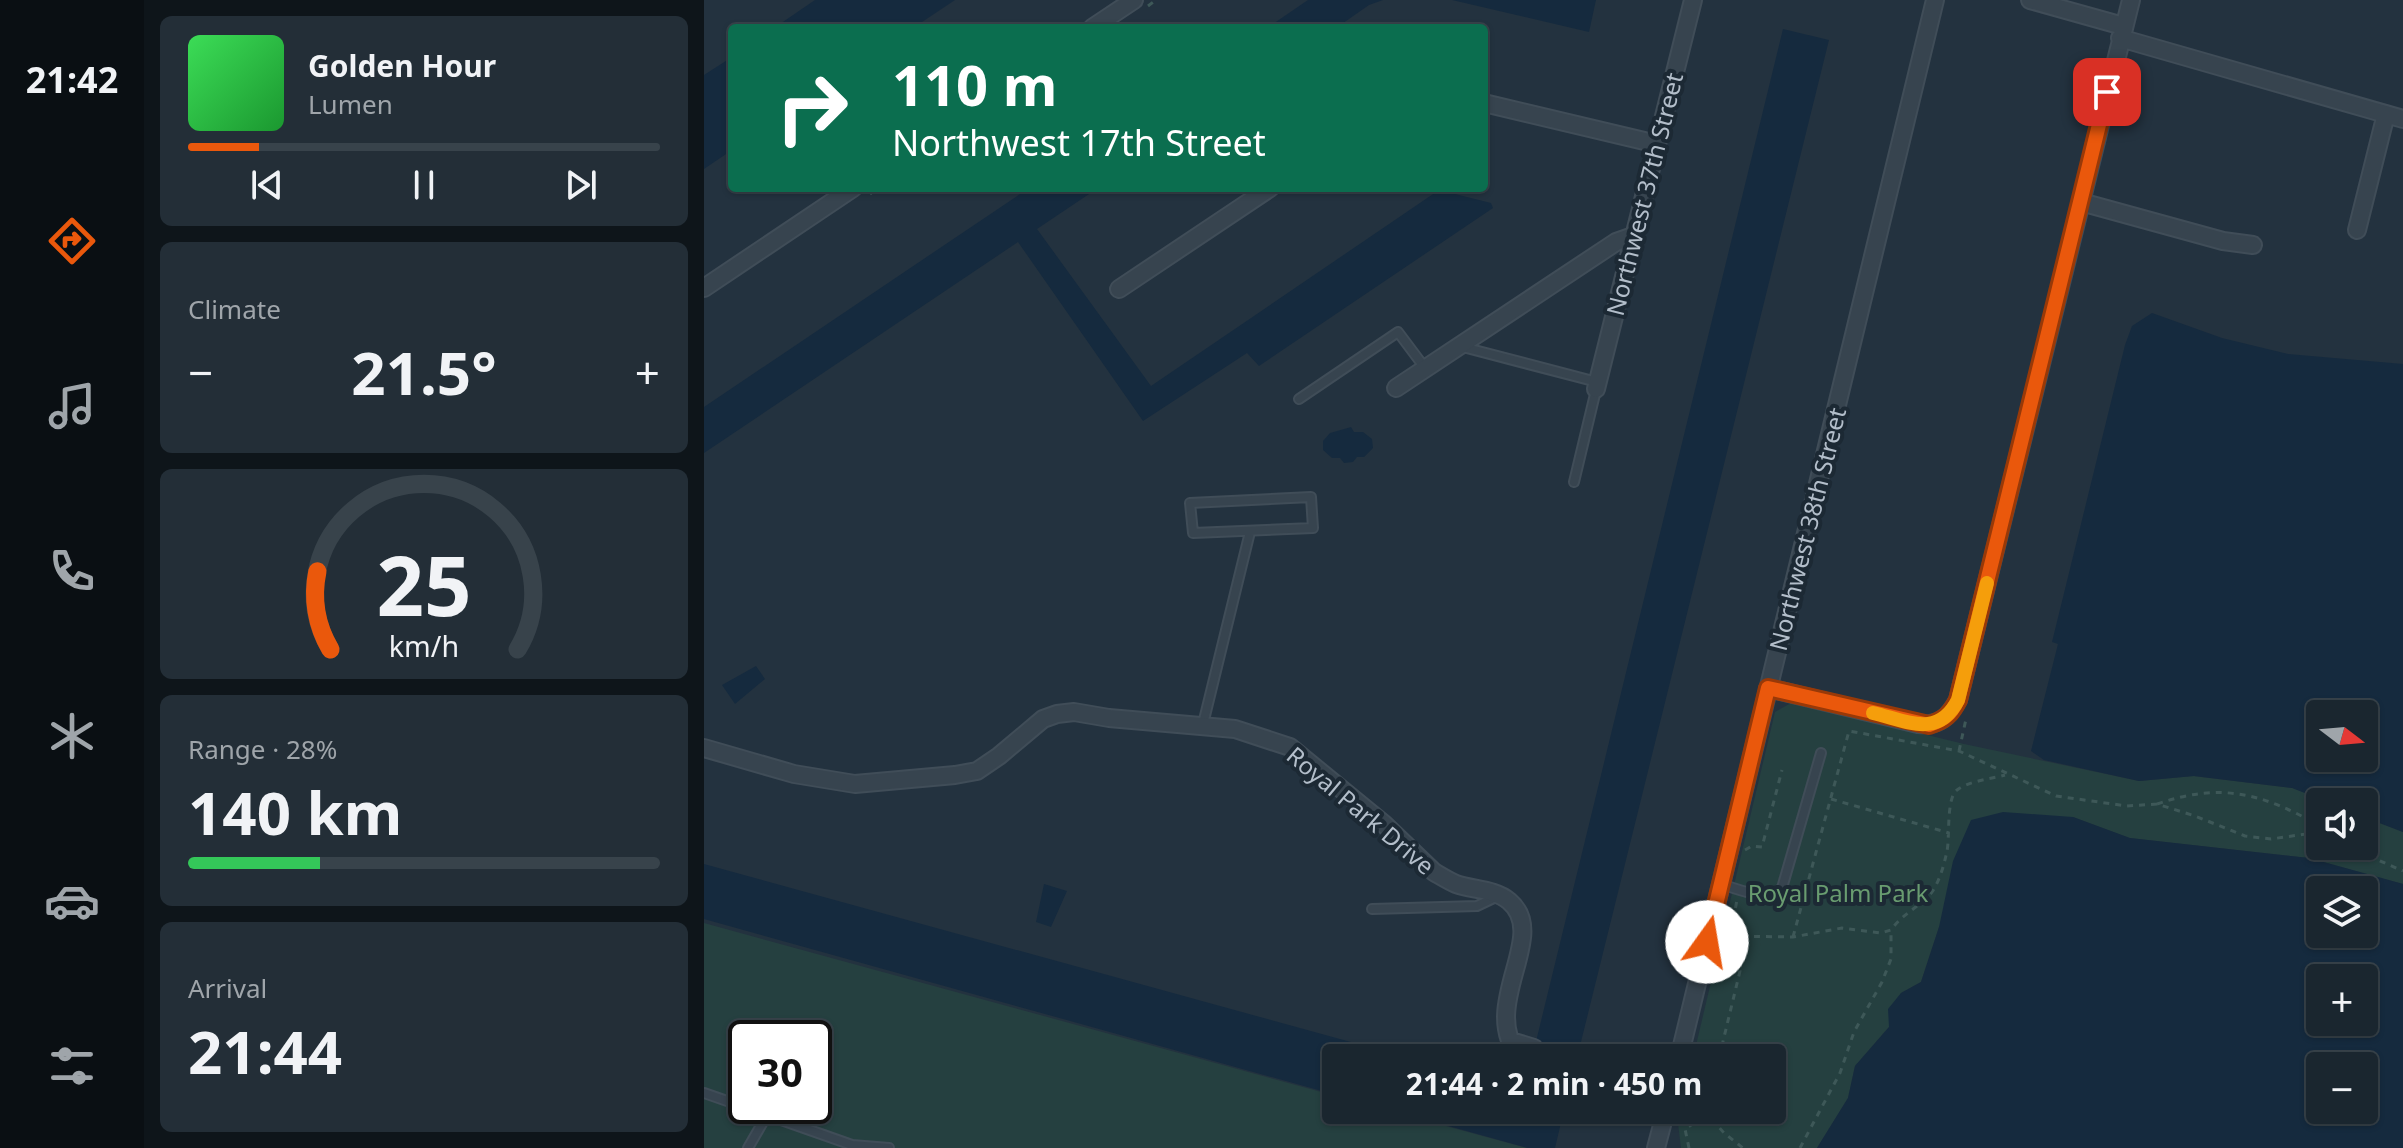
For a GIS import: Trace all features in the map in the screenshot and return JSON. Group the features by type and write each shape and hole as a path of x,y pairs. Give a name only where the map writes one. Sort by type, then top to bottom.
{"street":[{"path":"1098,24 1134,0"},
{"name":"Northwest 37th Street","path":"1597,386 1693,0"},
{"name":"Northwest 38th Street","path":"1682,1044 1935,0"},
{"path":"2030,0 2122,32 2403,119"},
{"path":"1768,688 1918,724 1929,725 1951,714 1958,700 2131,0"},
{"path":"1488,104 1657,144"},
{"path":"2357,230 2386,114"},
{"path":"704,288 847,192"},
{"path":"1119,289 1264,192"},
{"path":"2081,202 2223,241 2253,245"},
{"path":"1396,388 1616,242 1633,236"},
{"name":"Royal Park Drive","path":"704,748 794,774 855,784 977,771 1043,719 1057,714 1074,712 1235,729 1290,747 1384,824 1434,872 1455,883 1499,895"},
{"path":"1499,895 1514,906 1523,928 1504,1023 1513,1044"},
{"path":"1511,1041 1521,1044"},
{"path":"1656,1148 1662,1124"}],"lane":[{"path":"1299,399 1398,332 1426,369"},
{"path":"1459,346 1597,386 1574,482"},
{"path":"1311,497 1313,528 1250,532 1193,533 1190,503 1311,497"},
{"path":"1203,724 1250,532"},
{"path":"1720,884 1764,896 1775,895 1782,888 1821,753"},
{"path":"1372,909 1477,906 1499,895"},
{"path":"704,1093 728,1101"},
{"path":"748,1148 762,1124"},
{"path":"792,1124 852,1145 889,1148"}],"path":[{"path":"1793,937 1849,731 1959,751 2056,796 2127,806 2157,804 2181,796 2216,791 2269,800 2306,819"},
{"path":"1745,849 1762,847 1782,770"},
{"path":"1800,1148 1840,1073 1854,1032 1882,982 1891,959 1891,930 1899,919 1930,894 1941,873 1949,833 1950,804 1956,790 2007,774"},
{"path":"1831,799 1949,833"},
{"path":"2157,804 2245,836 2271,839 2306,834"},
{"path":"2378,860 2403,871"},
{"path":"1722,1044 1740,971 1728,946 1738,889"},
{"path":"1730,936 1793,937 1827,929 1881,933 1891,930"},
{"path":"1689,1148 1685,1129 1693,1124"},
{"path":"1717,1124 1743,1148"}],"green space":[{"name":"Royal Palm Park","path":"1793,702 1964,744 2139,781 2193,776 2293,788 2306,793 2306,858 2129,838 2073,817 1939,927 1921,982 1901,993 1889,1027 1855,1066 1848,1098 1817,1148 1681,1148 1678,1124 1786,1124 1786,1044 1696,1044 1775,712"},
{"name":"Royal Palm Park","path":"2378,822 2403,832 2403,884 2316,860 2378,860"},
{"path":"704,923 1322,1092 1322,1124 1439,1124 1527,1148 704,1148"}],"water":[{"path":"815,0 955,0 919,24 780,24"},
{"path":"1308,0 1383,0 1369,5 1342,24 1273,24"},
{"path":"1452,0 1596,0 1589,32"},
{"path":"1783,29 1829,40 1580,1044 1535,1044"},
{"path":"728,60 728,153 704,169 704,75"},
{"path":"1023,192 1092,192 1037,229 1151,386 1436,192 1491,203 1493,208 1259,366 1247,353 1143,421 1018,242 704,453 704,407"},
{"path":"2152,313 2222,338 2288,354 2403,364 2403,832 2378,822 2378,788 2306,788 2306,793 2292,788 2194,776 2139,781 2044,760 2031,751 2058,644 2052,642 2132,326"},
{"path":"1351,427 1354,432 1363,432 1372,439 1373,448 1364,457 1344,463 1323,450 1323,441 1330,433"},
{"path":"756,666 765,679 735,704 722,685"},
{"path":"2003,812 2073,817 2130,838 2306,858 2374,876 2306,876 2306,948 2378,948 2378,877 2403,884 2403,1148 1817,1148 1848,1098 1855,1066 1889,1027 1888,1009 1901,993 1921,982 1939,927 1953,861 1971,820"},
{"path":"704,864 1358,1044 1322,1044 1322,1091 704,919"},
{"path":"1044,884 1067,891 1051,927 1036,922"},
{"path":"1441,1124 1561,1124 1555,1148 1528,1148"}],"slow traffic":[{"path":"1873,713 1929,725 1951,714 1958,700 1987,583"}],"route":[{"path":"1707,942 1768,688 1929,725 1951,714 1958,700 2107,92"}]}
